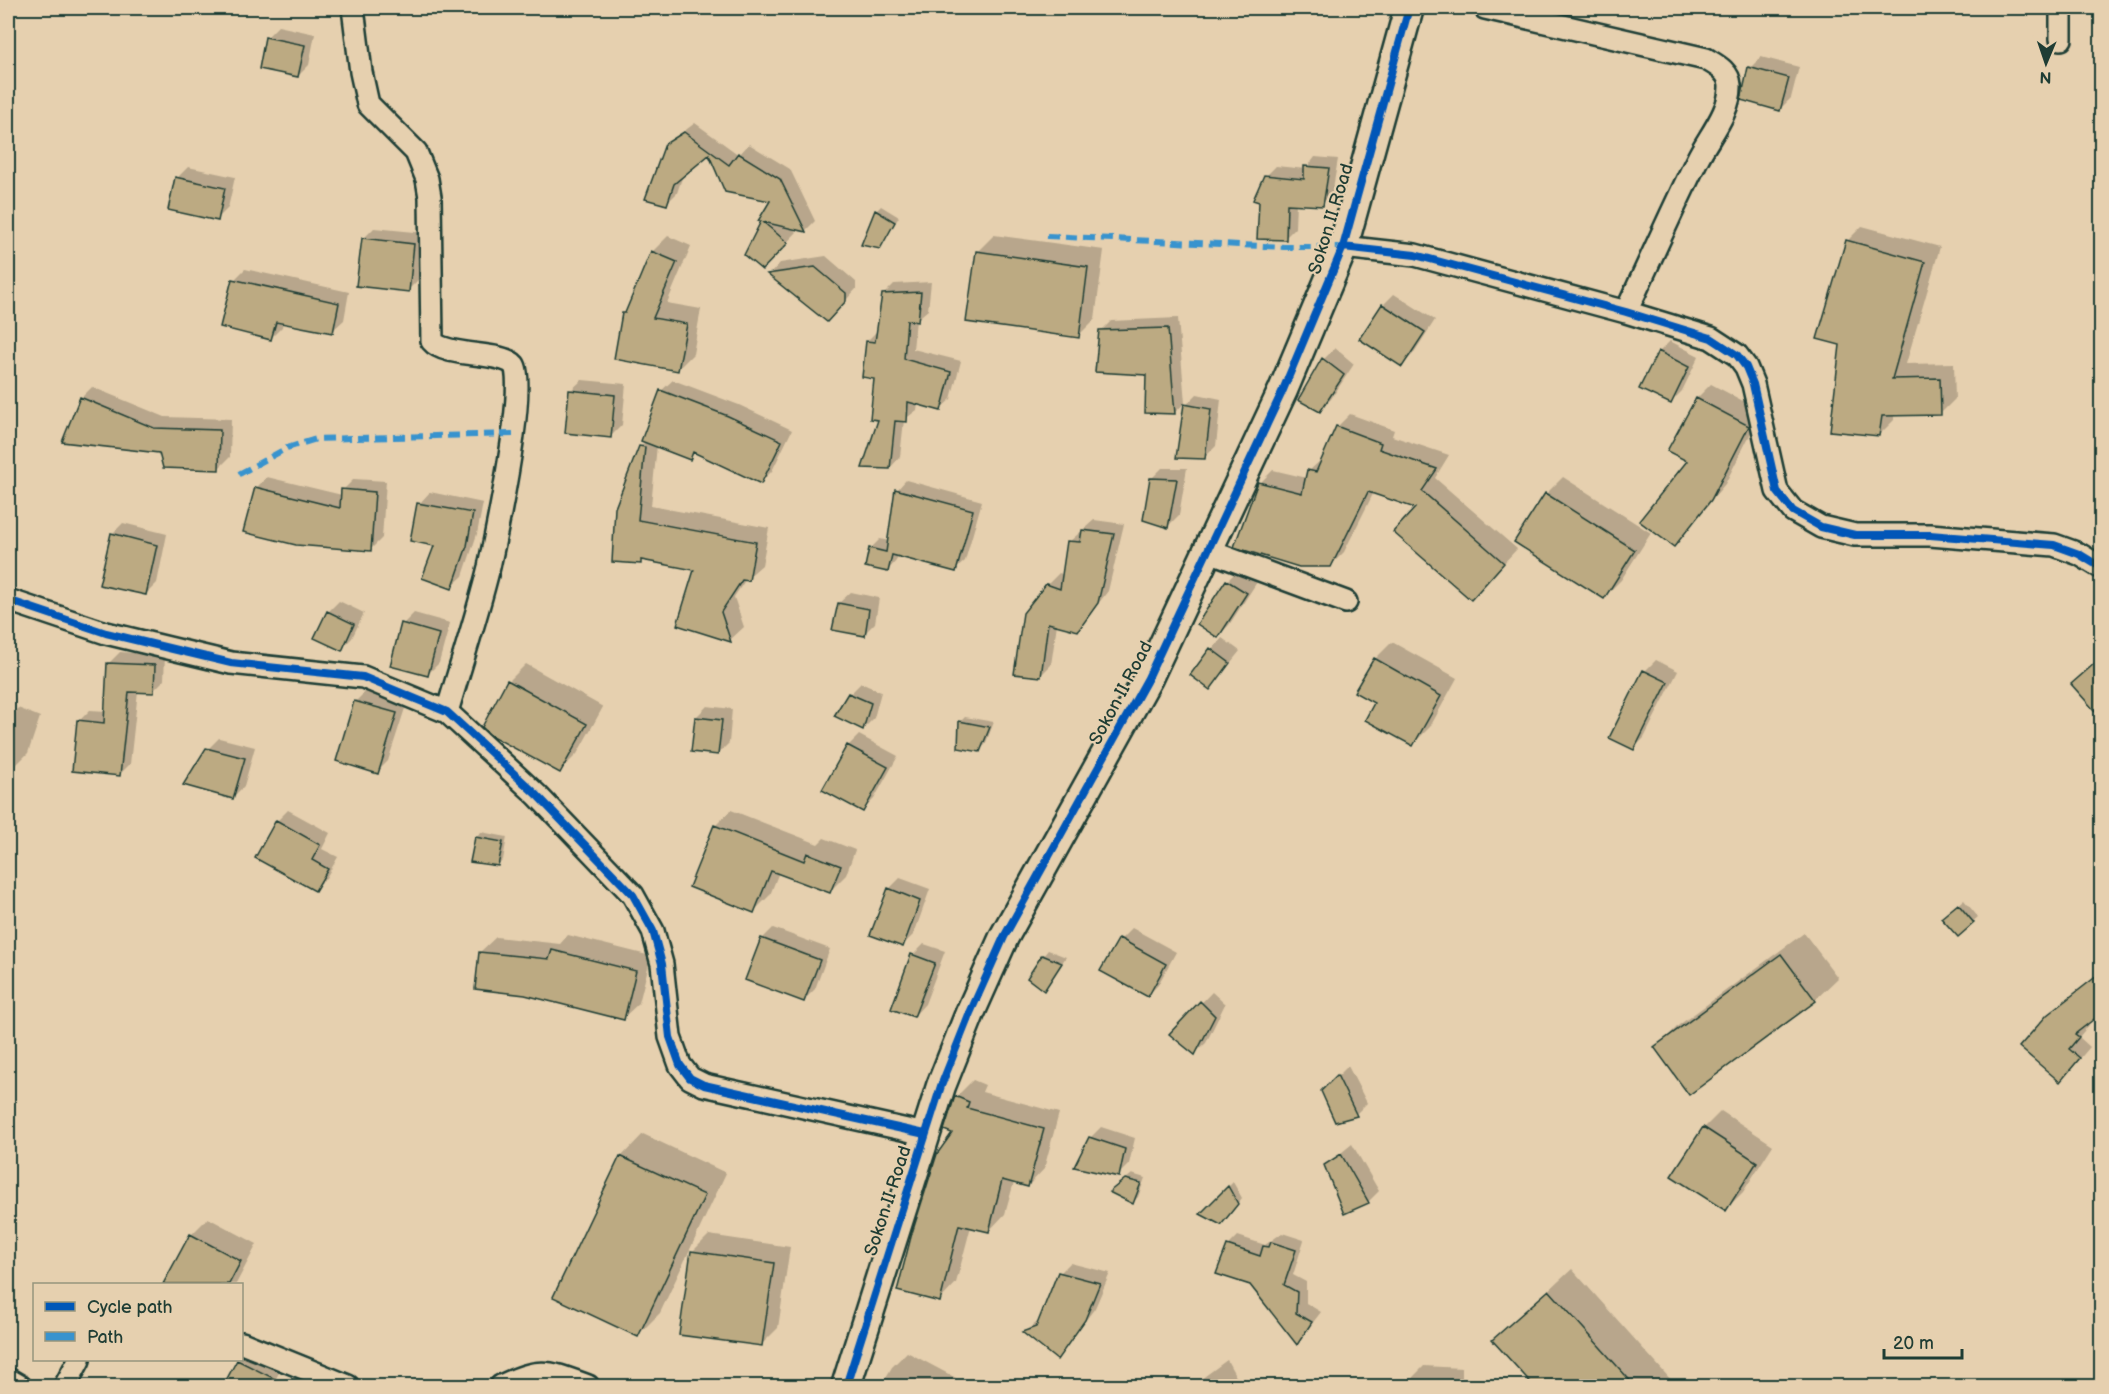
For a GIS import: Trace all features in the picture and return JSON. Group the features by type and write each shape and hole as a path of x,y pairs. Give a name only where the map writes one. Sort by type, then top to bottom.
{"street":[{"path":"353,8 361,72 368,104 416,152 427,179 430,197 432,341 443,348 508,361 516,370 518,383 514,434 488,568 447,712"},
{"name":"Sokon II Road","path":"846,1386 925,1134 970,1013 1004,937 1148,678 1283,390 1343,247 1409,8"},
{"path":"1485,8 1706,59 1724,70 1730,83 1729,97 1719,122 1698,158 1626,312"},
{"path":"2061,8 2061,39"},
{"path":"1343,247 1414,255 1626,312 1711,338 1737,355 1746,367 1753,384 1777,491 1793,511 1821,527 1855,535 1930,535 2054,545 2079,554 2102,568"},
{"path":"1209,551 1346,602"},
{"path":"8,600 106,633 231,663 363,677 447,712 537,795 633,895 653,931 662,964 670,1037 680,1065 690,1078 704,1085 925,1134"},
{"path":"243,1343 348,1386"},
{"path":"65,1386 78,1361"},
{"path":"501,1386 540,1372 588,1386"},
{"path":"8,1379 20,1386"}],"building":[{"path":"265,37 305,45 298,77 259,69"},
{"path":"1748,67 1789,78 1780,111 1741,100"},
{"path":"684,132 729,165 738,153 780,179 806,232 763,222 788,243 762,270 744,255 761,221 758,221 770,201 725,192 709,155 674,184 667,205 645,199 665,144"},
{"path":"1304,166 1329,168 1323,206 1287,204 1286,240 1257,239 1259,202 1253,200 1264,175 1304,179"},
{"path":"175,177 225,188 218,221 168,210"},
{"path":"875,210 895,222 880,249 861,245"},
{"path":"362,238 414,244 409,292 356,286"},
{"path":"1846,240 1925,262 1892,379 1940,378 1941,415 1882,416 1879,436 1830,431 1840,345 1817,339"},
{"path":"651,251 677,262 653,318 687,324 678,371 614,359 622,313 625,313"},
{"path":"976,251 1088,267 1079,338 966,322"},
{"path":"815,267 846,293 846,301 827,322 767,274"},
{"path":"232,279 339,303 333,333 276,322 271,340 220,327"},
{"path":"921,292 918,322 907,320 904,359 951,372 941,411 908,402 907,422 895,421 890,469 862,468 878,420 870,419 874,379 862,377 866,341 875,342 882,294"},
{"path":"1382,304 1425,332 1402,367 1359,339"},
{"path":"1168,328 1175,414 1145,413 1146,375 1095,372 1099,330"},
{"path":"1658,351 1689,367 1671,404 1639,389"},
{"path":"1322,358 1344,375 1320,412 1298,400"},
{"path":"569,390 615,395 611,438 565,433"},
{"path":"660,390 728,416 782,441 761,484 693,452 690,460 641,441"},
{"path":"80,397 154,428 220,430 219,470 163,468 159,453 62,442"},
{"path":"1696,398 1749,426 1711,500 1674,547 1639,521 1687,461 1667,451"},
{"path":"1184,404 1211,409 1205,459 1176,458"},
{"path":"1336,426 1381,443 1379,449 1437,469 1422,491 1504,563 1471,600 1393,532 1415,508 1368,492 1331,567 1299,567 1234,547 1258,482 1302,493 1307,470 1316,472"},
{"path":"639,446 645,447 638,520 756,542 749,581 742,580 721,612 731,642 677,625 694,570 641,560 641,564 612,562 615,508"},
{"path":"1150,478 1177,479 1168,528 1143,520"},
{"path":"255,487 340,508 341,489 375,492 371,551 296,545 243,532"},
{"path":"895,489 973,510 956,572 892,555 888,572 865,567 869,548 886,552"},
{"path":"1545,493 1635,550 1604,599 1514,542"},
{"path":"417,503 473,513 467,546 452,589 422,578 434,546 410,541"},
{"path":"1082,530 1114,534 1098,603 1078,631 1048,623 1041,677 1014,674 1023,613 1046,584 1060,589 1067,541 1080,542"},
{"path":"111,533 157,545 146,595 99,585"},
{"path":"1226,580 1247,593 1218,638 1197,624"},
{"path":"838,603 869,609 865,636 832,630"},
{"path":"327,611 354,624 342,651 314,638"},
{"path":"401,623 439,634 428,676 390,666"},
{"path":"1210,648 1230,663 1210,690 1190,675"},
{"path":"2102,657 2102,719 2071,684"},
{"path":"1374,658 1441,696 1413,746 1365,720 1374,703 1354,692"},
{"path":"107,663 155,665 154,693 129,692 120,776 72,771 77,720 104,723"},
{"path":"1643,670 1668,682 1634,750 1609,738"},
{"path":"507,680 587,724 560,773 490,735 482,727"},
{"path":"848,693 871,703 863,730 834,716"},
{"path":"354,701 397,713 378,774 336,761"},
{"path":"695,717 722,720 718,755 691,752"},
{"path":"959,721 990,727 980,752 958,748"},
{"path":"847,745 888,767 863,812 822,790"},
{"path":"206,748 245,758 233,799 183,785"},
{"path":"276,820 320,845 312,860 328,869 315,891 255,858"},
{"path":"714,825 804,861 807,853 841,866 830,893 771,871 754,913 689,887"},
{"path":"475,837 503,842 498,866 470,862"},
{"path":"888,888 920,901 903,947 870,935"},
{"path":"1958,904 1974,923 1958,937 1941,918"},
{"path":"761,938 820,960 804,1002 745,980"},
{"path":"1119,938 1166,964 1148,997 1100,971"},
{"path":"552,950 636,971 624,1020 525,995 475,989 479,952 549,959"},
{"path":"911,954 935,963 914,1017 891,1009"},
{"path":"1781,954 1816,1001 1689,1095 1654,1047"},
{"path":"1042,955 1062,963 1044,991 1027,978"},
{"path":"2102,972 2102,1013 2075,1034 2079,1037 2069,1049 2080,1058 2060,1082 2019,1047 2047,1015"},
{"path":"1200,1001 1215,1016 1195,1055 1169,1034"},
{"path":"1337,1075 1357,1116 1335,1122 1321,1091"},
{"path":"955,1096 969,1102 967,1108 1044,1129 1028,1187 1002,1180 989,1232 959,1225 940,1302 897,1291 912,1233 937,1154 952,1133 944,1130"},
{"path":"1703,1127 1757,1162 1726,1211 1671,1176"},
{"path":"1089,1137 1125,1149 1119,1177 1074,1167"},
{"path":"1341,1154 1369,1203 1344,1214 1324,1165"},
{"path":"620,1156 705,1195 638,1337 553,1297"},
{"path":"1125,1179 1141,1183 1133,1204 1109,1192"},
{"path":"1228,1186 1238,1204 1221,1225 1200,1214"},
{"path":"190,1234 241,1261 230,1283 164,1283"},
{"path":"1271,1242 1296,1250 1284,1285 1297,1292 1296,1313 1312,1322 1297,1345 1250,1285 1216,1274 1227,1245 1260,1256 1263,1246 1269,1247"},
{"path":"691,1251 774,1263 762,1346 679,1335"},
{"path":"1058,1272 1100,1283 1085,1320 1057,1360 1022,1332 1036,1327"},
{"path":"1549,1290 1635,1386 1534,1386 1492,1340"},
{"path":"236,1361 239,1361 289,1386 223,1386"}],"marked path":[{"path":"1047,236 1284,247 1343,247"},
{"path":"239,474 287,448 316,439 514,434"}],"cycle path":[{"path":"846,1386 941,1086 970,1013 1004,937 1148,678 1283,390 1343,247 1409,8"},
{"path":"1343,247 1415,255 1626,312 1711,338 1737,355 1746,367 1753,384 1777,491 1793,511 1821,527 1855,535 1930,535 2054,545 2079,554 2102,568"},
{"path":"8,600 106,633 231,663 363,677 447,712 537,795 633,895 653,931 662,964 670,1037 680,1065 690,1078 704,1085 925,1134"}]}
